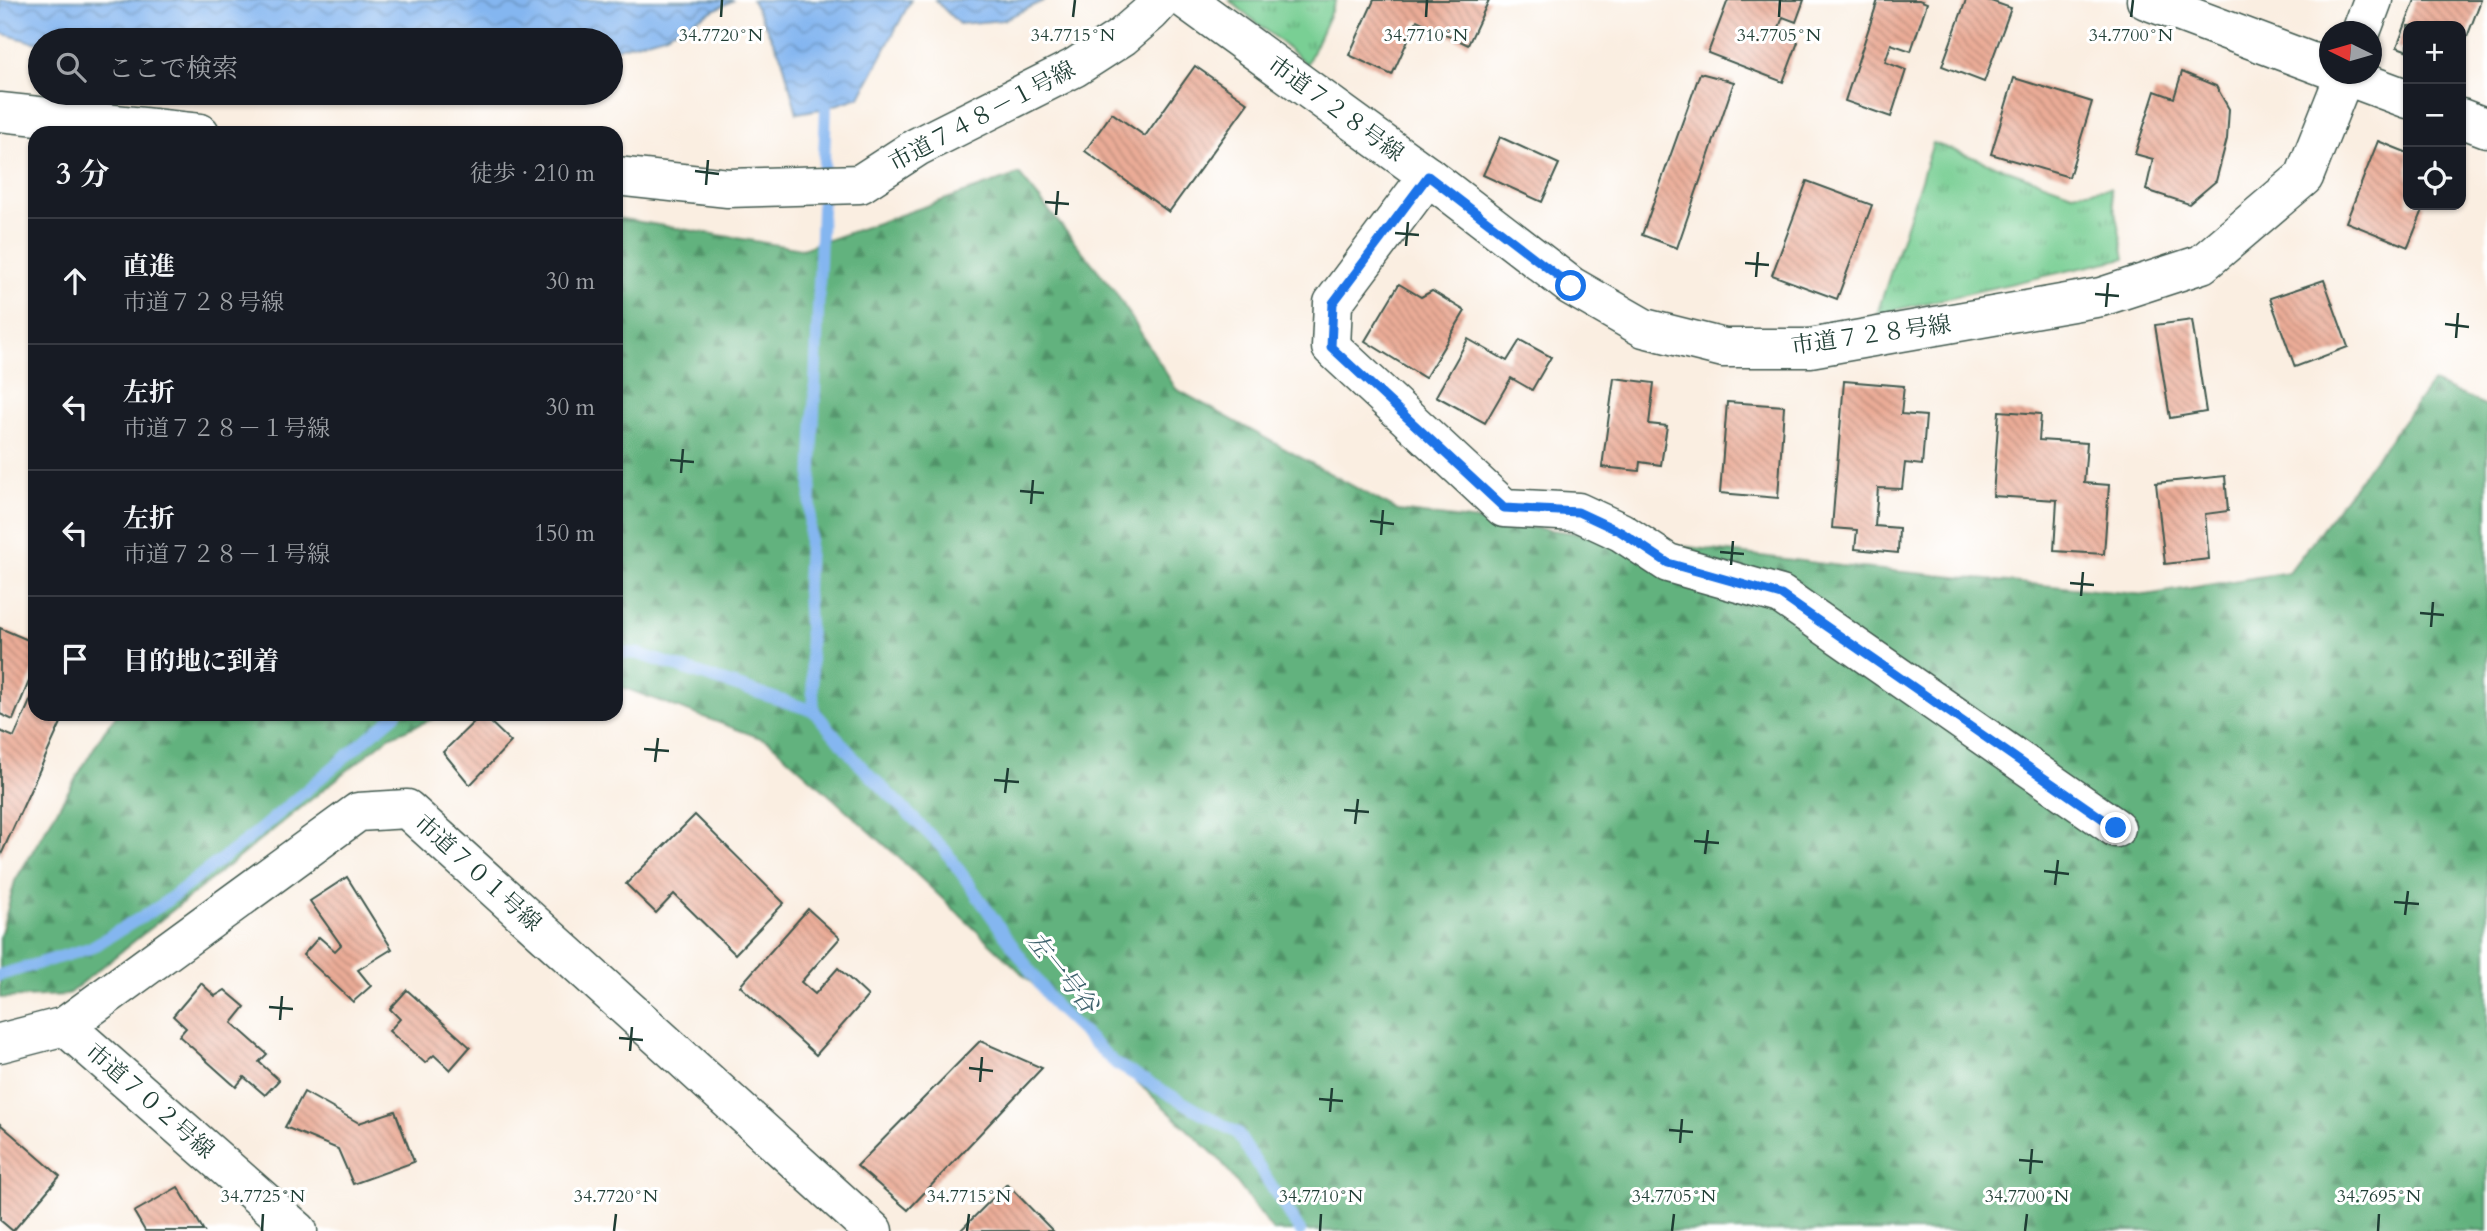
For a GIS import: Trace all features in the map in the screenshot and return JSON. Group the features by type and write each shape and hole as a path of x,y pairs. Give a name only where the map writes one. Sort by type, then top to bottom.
{"street":[{"name":"市道７４８－１号線","path":"623,177 728,188 860,184 917,147 1074,68 1122,37 1162,0"},
{"name":"市道７２８号線","path":"1186,0 1428,176 1571,286 1644,328 1724,348 1810,348 2101,297 2202,264 2304,177 2336,84"},
{"path":"2146,0 2319,65"},
{"path":"2365,21 2373,0"},
{"path":"2369,84 2403,97"},
{"path":"0,112 133,126"},
{"path":"2466,120 2487,128"},
{"path":"1428,176 1333,303 1331,347 1504,508 1578,512 1621,532 1668,563 1781,595 2116,828"},
{"name":"市道７０１号線","path":"0,1043 65,1026 358,813 407,809 873,1231"},
{"name":"市道７０２号線","path":"65,1026 298,1231"}],"green space":[{"path":"1229,0 1336,0 1307,64"},
{"path":"1933,143 2072,193 2110,188 2125,258 1877,314"},
{"path":"1019,174 1114,290 1176,389 1398,511 1841,566 2146,595 2289,572 2433,382 2487,406 2487,1231 1273,1231 1220,1160 895,854 769,741 623,688 623,219 802,249"},
{"path":"112,721 427,721 389,737 67,995 0,998 0,937 15,881"}],"water":[{"path":"0,0 734,0 664,35 623,47 623,28 28,28 28,41 0,33"},
{"path":"752,0 911,0 860,97 826,108 797,113 782,58"},
{"path":"935,0 1045,0 1003,20 959,24"}],"building":[{"path":"1374,0 1489,0 1468,45 1417,20 1392,75 1349,55"},
{"path":"1728,0 1804,0 1796,22 1783,17 1777,33 1798,42 1783,82 1708,53"},
{"path":"1878,0 1919,0 1927,3 1911,51 1891,44 1885,62 1906,70 1891,117 1845,101"},
{"path":"1966,0 1988,0 2011,8 1984,82 1942,66"},
{"path":"2415,0 2481,0 2466,40 2466,21 2407,21"},
{"path":"2403,31 2403,49 2397,47"},
{"path":"1195,66 1248,103 1169,212 1085,151 1112,113 1145,136"},
{"path":"2182,72 2216,86 2229,109 2227,139 2216,181 2189,204 2146,190 2153,159 2135,154 2155,91 2174,98"},
{"path":"1700,73 1734,82 1677,248 1642,235"},
{"path":"2014,78 2092,102 2069,177 1991,154"},
{"path":"1500,137 1559,164 1542,202 1483,175"},
{"path":"2378,141 2403,151 2403,210 2423,210 2408,247 2346,222"},
{"path":"1807,181 1872,205 1837,299 1772,275"},
{"path":"2324,280 2348,347 2295,367 2270,298"},
{"path":"1399,284 1421,297 1432,291 1465,311 1425,378 1365,341"},
{"path":"2192,320 2206,412 2170,418 2155,325"},
{"path":"1468,339 1507,361 1520,340 1551,357 1532,390 1511,378 1485,423 1436,396"},
{"path":"1614,378 1654,383 1649,424 1667,426 1661,465 1640,462 1639,471 1602,467"},
{"path":"1844,381 1904,386 1901,414 1926,416 1922,465 1905,463 1902,489 1878,488 1875,526 1899,528 1898,553 1855,549 1857,530 1832,528"},
{"path":"1727,402 1784,406 1778,498 1720,493"},
{"path":"1999,411 2041,414 2039,440 2087,443 2084,483 2109,485 2104,554 2054,551 2057,500 1993,496"},
{"path":"2225,476 2228,511 2205,514 2209,559 2165,564 2156,483"},
{"path":"0,628 28,640 28,684 13,720 0,714"},
{"path":"28,706 28,721 62,721 0,857 0,731 14,737"},
{"path":"475,721 489,721 511,742 470,785 443,752"},
{"path":"695,815 784,903 735,954 674,894 656,913 626,884"},
{"path":"347,877 392,949 358,970 371,986 353,1002 303,955 319,937 335,951 341,945 310,901"},
{"path":"808,909 840,938 801,982 815,994 838,968 868,996 816,1055 740,986"},
{"path":"201,983 215,996 225,990 245,1007 232,1023 267,1054 259,1062 279,1080 265,1095 244,1077 236,1087 179,1036 186,1028 173,1016"},
{"path":"407,990 470,1047 450,1070 434,1055 425,1063 389,1031 400,1019 390,1009"},
{"path":"980,1041 1042,1068 908,1210 857,1166"},
{"path":"304,1092 359,1123 395,1111 414,1162 353,1184 338,1149 285,1127"},
{"path":"0,1124 60,1176 13,1231 0,1220"},
{"path":"1007,1184 1053,1231 960,1231"},
{"path":"178,1187 204,1231 145,1231 134,1212"}],"waterway":[{"path":"814,711 807,590 826,108"},
{"path":"623,653 639,654 814,711"},
{"name":"左一号谷","path":"814,711 861,766 945,850 1055,1006 1116,1064 1237,1133 1300,1231"},
{"path":"0,975 90,948 160,906 257,832 388,721"}],"route":[{"path":"1571,286 1428,176 1333,303 1331,347 1504,508 1578,512 1621,532 1668,563 1781,595 2116,828"}]}
